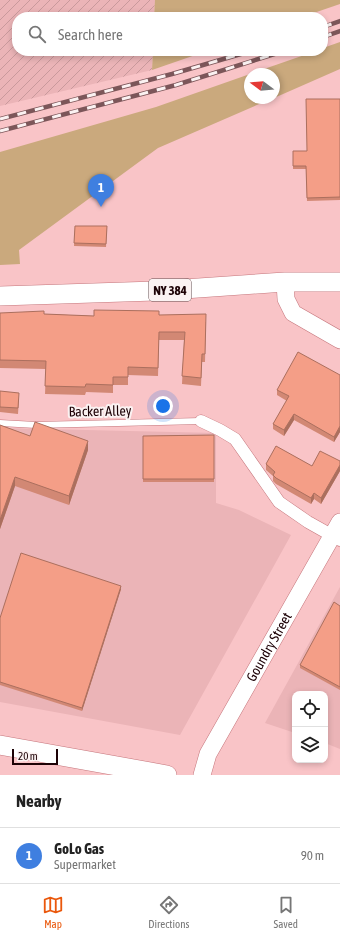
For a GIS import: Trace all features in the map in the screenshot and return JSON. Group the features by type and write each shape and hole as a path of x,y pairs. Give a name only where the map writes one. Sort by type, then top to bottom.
{"main road":[{"name":"NY 384","path":"0,296 155,291 285,282 340,282"},
{"path":"0,745 167,775"}],"street":[{"path":"285,282 286,299 293,313 340,340"},
{"path":"201,421 235,439 280,502 308,522 338,532"},
{"name":"Goundry Street","path":"202,775 208,754 338,532"}],"lane":[{"name":"Backer Alley","path":"0,423 36,425 201,421"}],"shaded area":[{"path":"0,0 155,0 154,12 12,12 12,56 153,56 152,70 0,106"},
{"path":"155,0 340,0 340,4 317,12 154,12"},
{"path":"340,42 340,69 280,95 280,68 267,68 302,56 328,56 328,46"},
{"path":"153,56 193,56 152,70"},
{"path":"244,76 244,104 259,104 158,148 19,250 20,264 0,265 0,152 156,107"},
{"path":"0,428 216,433 216,503 239,510 291,535 180,735 0,702"},
{"path":"340,587 340,749 328,744 328,691 292,691 292,732 265,723"}],"building":[{"path":"306,99 340,99 340,197 307,198 306,166 293,166 293,151 307,151"},
{"path":"75,226 107,226 106,244 74,243"},
{"path":"94,310 159,311 159,315 206,314 205,354 202,354 201,378 182,376 185,332 159,332 158,368 128,367 128,377 113,377 113,385 86,384 85,387 45,386 46,361 0,360 0,313 44,311 44,314 94,316"},
{"path":"298,352 340,375 340,426 334,437 294,414 284,430 273,424 289,396 277,390"},
{"path":"0,391 19,393 18,408 0,407"},
{"path":"35,422 88,441 69,496 15,477 0,520 0,425 30,436"},
{"path":"214,435 214,479 143,479 143,436"},
{"path":"276,446 312,466 320,451 340,461 340,465 321,498 314,493 311,498 273,475 275,472 266,464"},
{"path":"21,553 121,586 82,708 0,682 0,618"},
{"path":"334,602 340,606 340,687 300,665"}],"railway":[{"path":"328,25 340,21"},
{"path":"328,35 340,31"},
{"path":"0,119 172,74 234,56"},
{"path":"0,131 176,85 268,56"}],"place":[{"name":"GoLo Gas","path":"101,207"}]}
